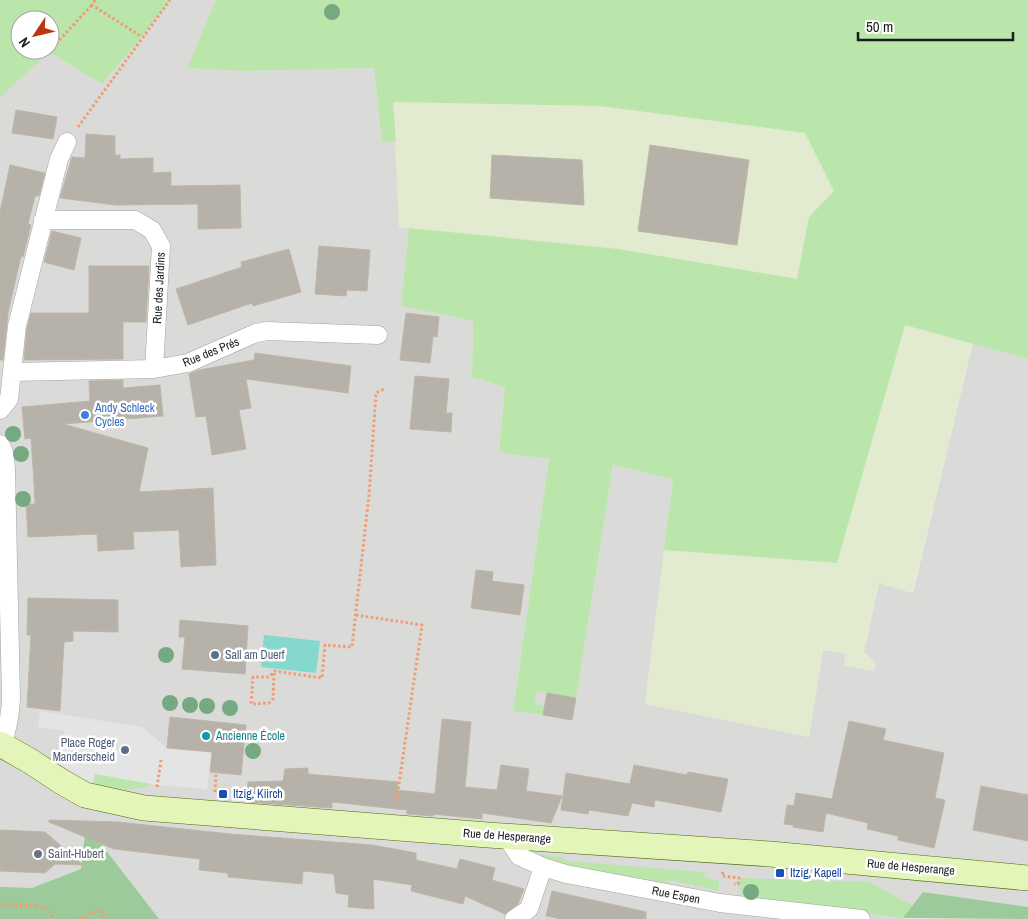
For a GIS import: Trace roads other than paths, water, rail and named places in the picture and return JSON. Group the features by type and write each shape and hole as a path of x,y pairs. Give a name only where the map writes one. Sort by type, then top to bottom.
{"main road":[{"name":"Rue de Hesperange","path":"1,744 85,795 144,808 770,854 1028,878"}],"street":[{"path":"0,410 9,399 17,326 59,159 67,142"},
{"name":"Rue des Jardins","path":"43,220 135,220 152,230 161,246 154,369"},
{"name":"Rue des Prés","path":"12,372 154,369 188,363 256,333 268,331 378,335"},
{"path":"0,444 4,452 6,468 11,699 10,717 6,734 1,744"},
{"name":"Rue Espen","path":"506,836 519,856 543,867 566,874 720,903 861,919"},
{"path":"514,919 529,909 543,867"}],"place":[{"name":"Andy Schleck Cycles","path":"85,415"},
{"name":"Sall am Duerf","path":"215,655"},
{"name":"Ancienne École","path":"206,736"},
{"name":"Place Roger Manderscheid","path":"125,750"},
{"name":"Itzig, Kiirch","path":"223,794"},
{"name":"Saint-Hubert","path":"38,854"},
{"name":"Itzig, Kapell","path":"780,873"}]}
